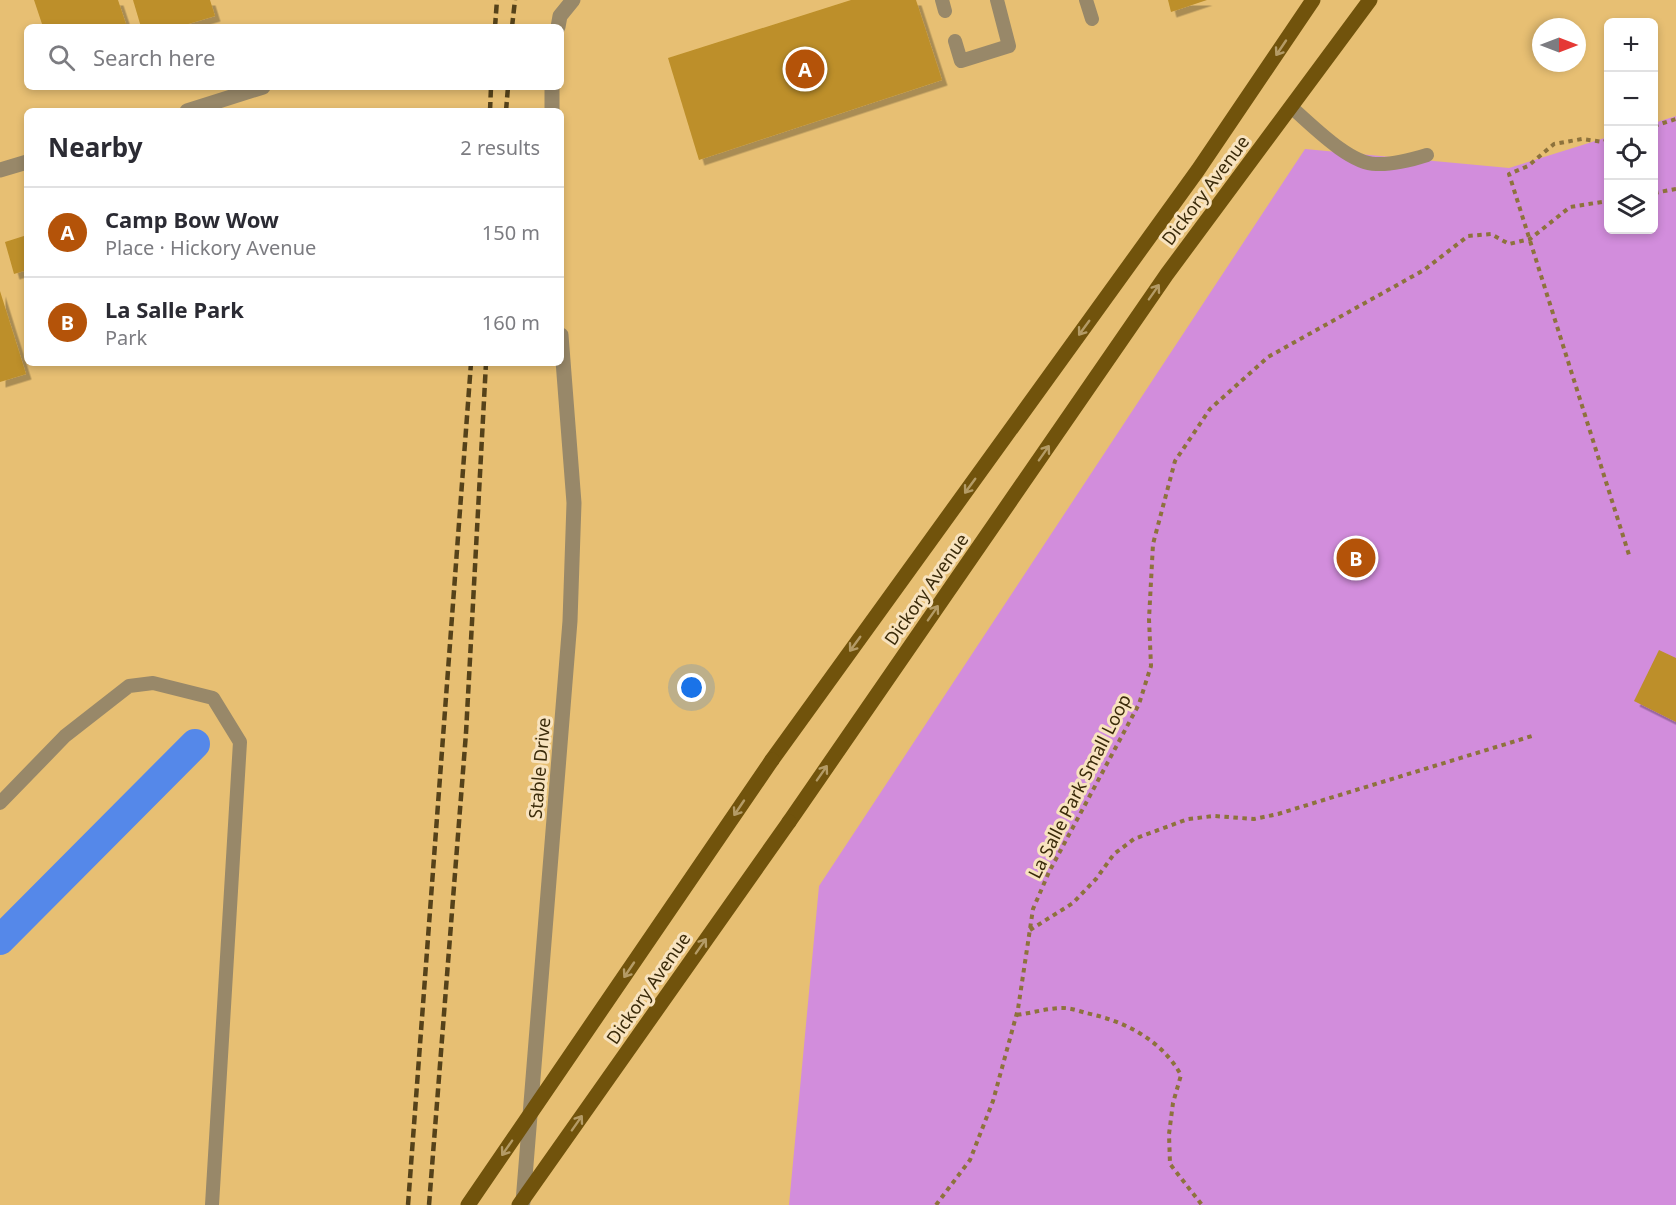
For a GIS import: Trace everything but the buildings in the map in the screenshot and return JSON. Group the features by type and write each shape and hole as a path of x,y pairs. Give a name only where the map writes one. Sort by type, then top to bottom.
{"main road":[{"name":"Dickory Avenue","path":"468,1205 772,760 1198,170 1313,0"},
{"name":"Dickory Avenue","path":"521,1205 789,822 1167,274 1370,0"}],"street":[{"path":"559,24 560,16 573,0"},
{"path":"196,108 254,90"},
{"path":"552,90 552,108"},
{"path":"0,170 24,163"},
{"name":"Stable Drive","path":"521,1205 570,621 574,503 563,366"}],"lane":[{"path":"955,41 961,61 1009,46 997,0"},
{"path":"1086,0 1092,19"},
{"path":"1291,107 1347,154 1374,165 1412,160 1427,155"},
{"path":"0,803 65,736 129,686 153,683 213,698 240,742 212,1205"}],"path":[{"path":"1658,124 1676,119"},
{"path":"1604,142 1582,139 1554,144 1528,166 1509,174 1630,558"},
{"path":"1658,192 1676,189"},
{"path":"1530,239 1570,207 1604,202"},
{"name":"La Salle Park Small Loop","path":"936,1205 970,1160 993,1101 1017,1015 1033,909 1048,872 1139,704 1151,666 1149,619 1153,544 1175,461 1210,409 1268,357 1424,270 1468,236 1491,234 1509,244 1530,239"},
{"path":"1030,931 1073,903 1096,879 1114,854 1134,839 1188,819 1214,816 1254,819 1278,814 1532,736"},
{"path":"1017,1015 1065,1008 1100,1016 1128,1025 1147,1037 1175,1065 1181,1075 1172,1113 1170,1164 1202,1205"},
{"path":"1018,1009 1024,1014"}],"shaded area":[{"path":"1676,116 1676,1205 789,1205 819,886 1305,149 1509,168 1604,138 1604,234 1658,234 1658,122"}],"waterway":[{"path":"0,940 195,744"}],"railway":[{"path":"495,24 497,0"},
{"path":"512,24 515,0"},
{"path":"490,108 491,90"},
{"path":"506,108 508,90"},
{"path":"408,1205 471,366"},
{"path":"429,1205 466,733 486,366"}],"place":[{"name":"Camp Bow Wow","path":"805,69"},
{"name":"La Salle Park","path":"1356,558"}]}
